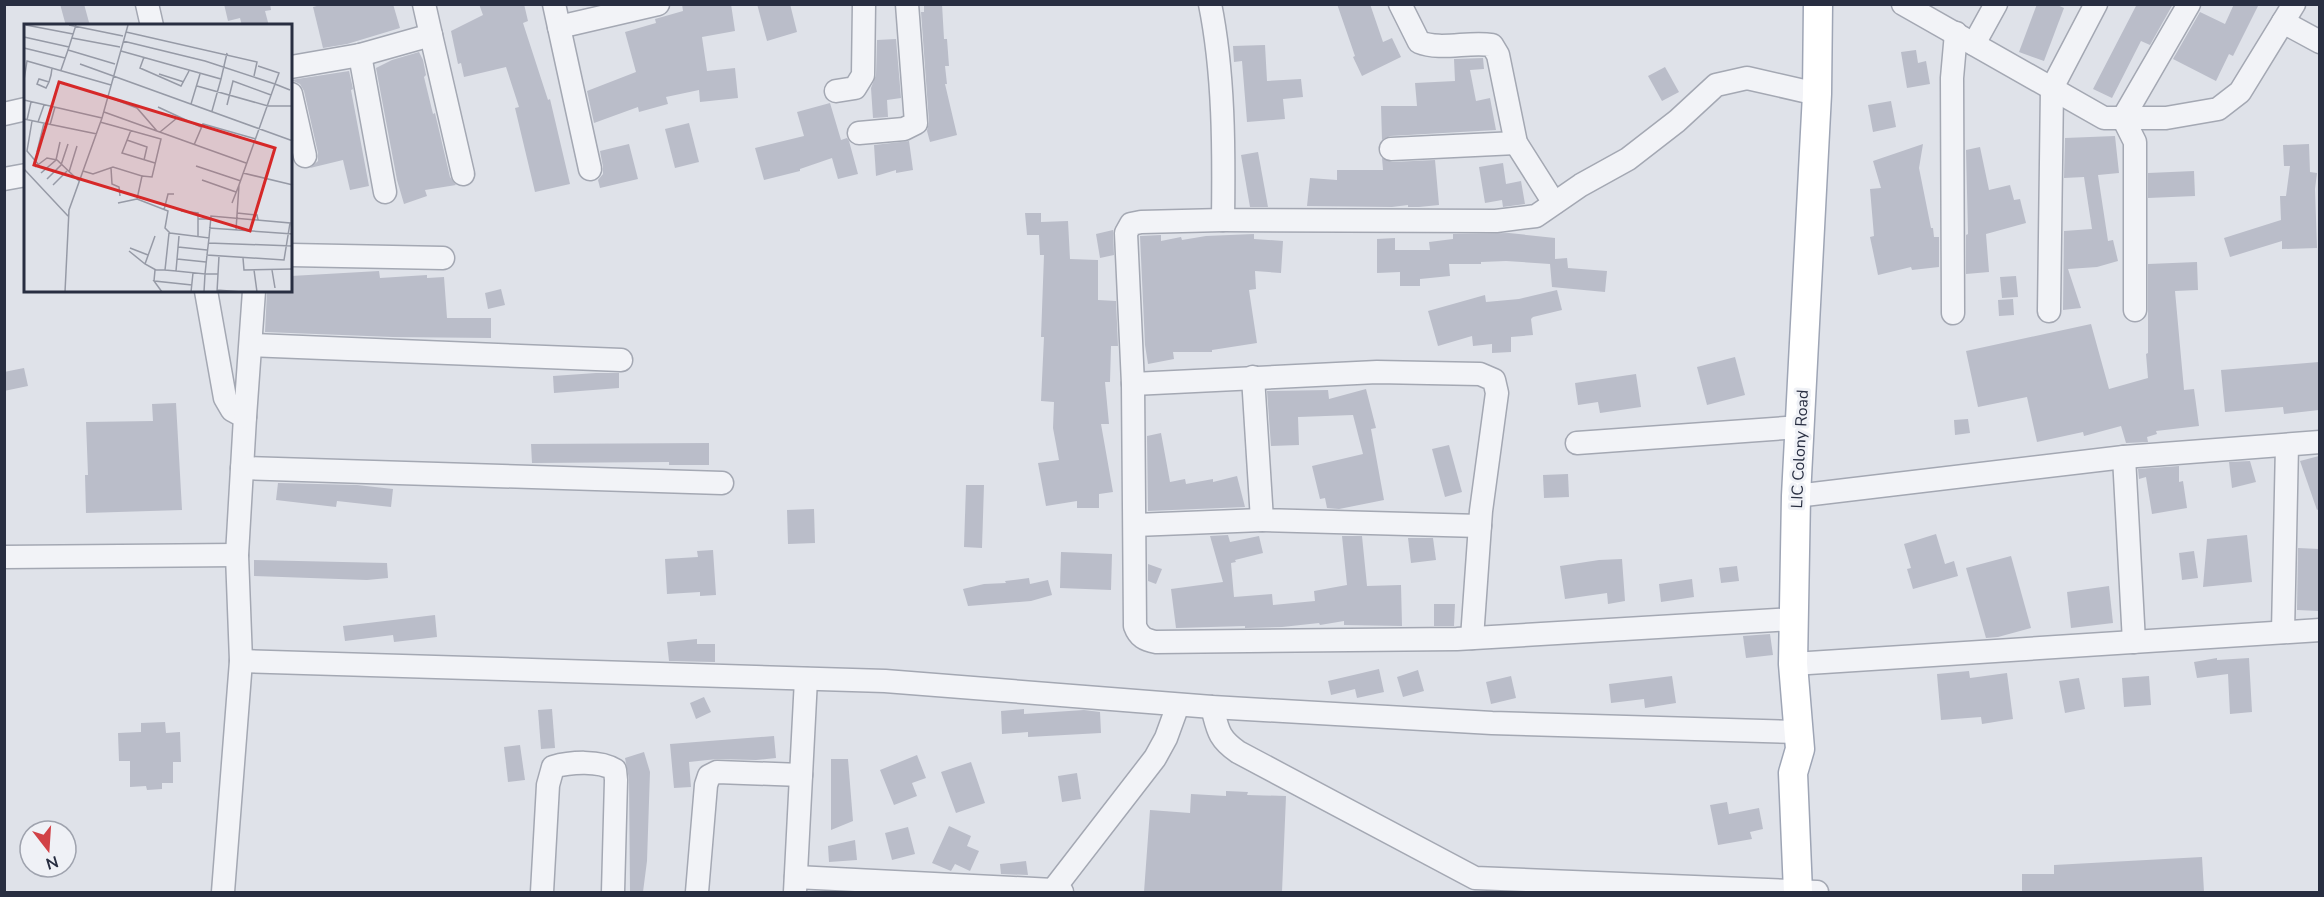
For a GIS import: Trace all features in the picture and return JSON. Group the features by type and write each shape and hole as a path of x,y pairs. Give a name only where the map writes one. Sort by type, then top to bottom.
{"main road":[{"name":"LIC Colony Road","path":"1808,892 1812,773 1800,740 1793,664 1796,496 1817,94 1818,4"}],"street":[{"path":"147,4 152,24"},
{"path":"424,4 463,174"},
{"path":"554,4 590,170"},
{"path":"559,27 658,4"},
{"path":"836,91 855,88 863,75 864,4"},
{"path":"859,134 904,129 916,123 907,4"},
{"path":"1210,4 1215,31 1224,154 1223,220"},
{"path":"1400,4 1419,42 1428,45 1481,43 1492,45 1498,55 1516,143 1554,203"},
{"path":"1903,4 2104,118 2166,118 2218,109 2240,92 2289,13 2319,42"},
{"path":"1953,313 1952,78 1965,39 1996,4"},
{"path":"2049,311 2052,88 2096,4"},
{"path":"2123,118 2189,4"},
{"path":"292,67 360,55 431,35"},
{"path":"360,55 385,192"},
{"path":"1794,619 1472,638 1156,642 1145,640 1138,634 1135,626 1133,384 1126,233 1131,224 1141,222 1496,221 1536,216 1581,184 1628,159 1677,121 1716,86 1747,78 1817,94"},
{"path":"292,98 305,156"},
{"path":"4,114 24,110"},
{"path":"2123,118 2135,142 2135,310"},
{"path":"1391,149 1516,143"},
{"path":"4,179 24,175"},
{"path":"292,255 443,258"},
{"path":"206,292 225,398 232,410 245,417"},
{"path":"223,892 241,661 237,555 254,292"},
{"path":"251,345 621,360"},
{"path":"1133,384 1377,372 1480,374 1494,380 1497,393 1480,526 1472,638"},
{"path":"1253,377 1262,520"},
{"path":"1577,442 1800,427"},
{"path":"1796,496 2124,457 2319,442"},
{"path":"2283,632 2287,445"},
{"path":"2124,457 2134,642"},
{"path":"242,468 722,483"},
{"path":"1135,525 1262,520 1480,526"},
{"path":"4,557 237,555"},
{"path":"1793,664 2319,630"},
{"path":"241,661 885,681 1178,705 1800,740"},
{"path":"806,679 796,885 1058,891 1155,758 1166,738 1178,705"},
{"path":"1212,707 1218,729 1225,742 1238,752 1475,878 1808,892"},
{"path":"542,892 549,774 553,767 561,764 601,764 615,771 616,780 613,892"},
{"path":"697,892 706,784 709,776 717,772 801,775"}],"building":[{"path":"60,4 84,4 89,24 65,24"},
{"path":"224,4 270,4 271,10 265,11 268,24 242,24 240,18 228,21"},
{"path":"324,4 393,4 400,28 347,44 323,48 313,7"},
{"path":"479,4 524,4 528,21 523,23 548,100 550,99 570,184 535,192 515,108 519,107 506,67 464,77 461,63 458,64 451,31 483,15"},
{"path":"682,4 731,4 735,31 702,37 707,71 735,68 738,98 700,102 699,90 666,97 668,104 639,112 638,107 594,123 587,91 636,72 625,32 656,23 655,19 683,11"},
{"path":"757,4 790,4 797,32 767,41"},
{"path":"924,4 942,4 944,39 947,39 949,66 945,66 947,84 945,84 957,135 930,142 927,131 929,122 921,12 924,12"},
{"path":"1337,4 1370,4 1383,42 1392,38 1401,57 1362,76 1353,57 1355,56"},
{"path":"2037,4 2055,4 2064,8 2044,61 2019,52"},
{"path":"2137,4 2173,4 2150,45 2141,41 2112,98 2093,89"},
{"path":"2234,4 2259,4 2233,56 2229,54 2216,81 2173,59 2200,12 2225,24"},
{"path":"896,39 901,98 887,100 888,117 873,118 871,88 876,75 877,40"},
{"path":"1265,45 1267,81 1301,79 1303,97 1283,99 1285,119 1247,122 1242,61 1234,62 1233,46"},
{"path":"1916,50 1918,63 1926,61 1930,84 1907,88 1901,52"},
{"path":"419,52 423,60 426,75 424,77 450,177 456,185 425,190 427,196 404,204 397,180 376,68 392,60"},
{"path":"1483,58 1484,69 1470,70 1476,101 1490,98 1496,130 1390,136 1382,140 1381,106 1417,106 1415,83 1455,81 1454,59"},
{"path":"1665,67 1679,92 1662,101 1648,76"},
{"path":"349,71 369,186 350,190 343,160 310,168 318,161 318,153 304,91 300,84 292,80"},
{"path":"1891,101 1896,127 1873,132 1868,105"},
{"path":"830,103 841,140 847,138 849,141 858,174 838,179 832,158 800,169 800,171 764,180 755,148 804,136 797,112"},
{"path":"689,123 699,162 675,168 665,129"},
{"path":"2115,136 2119,173 2098,175 2108,241 2113,240 2118,261 2097,267 2068,269 2081,308 2063,310 2064,231 2092,229 2084,177 2064,178 2065,138"},
{"path":"909,141 913,170 896,173 896,170 876,176 874,145"},
{"path":"629,144 638,179 600,188 598,180 603,174 603,167 600,151"},
{"path":"1923,144 1919,168 1931,228 1933,228 1934,237 1939,237 1939,267 1912,270 1911,267 1878,275 1870,237 1874,236 1870,189 1881,188 1873,161"},
{"path":"2309,144 2310,172 2317,173 2315,189 2317,248 2282,249 2282,241 2230,257 2224,238 2281,220 2280,196 2286,196 2290,166 2284,166 2283,145"},
{"path":"1980,147 1989,190 2010,185 2014,200 2020,199 2026,223 1986,234 1989,272 1966,274 1966,235 1968,234 1966,150"},
{"path":"1258,152 1268,207 1250,207 1241,155"},
{"path":"1382,158 1392,162 1435,160 1439,205 1419,207 1408,207 1408,205 1392,207 1307,206 1310,178 1337,180 1337,170 1383,170"},
{"path":"1503,163 1506,184 1521,181 1525,204 1503,207 1502,200 1485,203 1479,167"},
{"path":"2194,171 2195,196 2148,198 2148,173"},
{"path":"1025,213 1041,213 1041,222 1068,221 1070,259 1098,260 1098,300 1116,301 1118,346 1111,346 1110,382 1105,382 1109,424 1101,424 1113,492 1099,494 1099,508 1077,508 1077,501 1046,506 1038,463 1059,460 1053,428 1054,402 1041,401 1044,255 1040,255 1039,235 1027,235"},
{"path":"1113,230 1114,255 1100,258 1096,234"},
{"path":"1509,233 1555,238 1555,259 1567,258 1568,268 1607,271 1605,292 1552,287 1550,264 1506,261 1449,264 1450,276 1420,279 1420,286 1400,286 1400,272 1377,273 1377,239 1395,238 1395,250 1430,250 1429,242 1453,239 1453,234"},
{"path":"1254,234 1254,239 1283,241 1281,273 1255,271 1256,289 1249,290 1257,343 1212,350 1212,352 1173,352 1174,359 1148,364 1145,345 1140,236 1161,235 1161,241 1181,237 1182,240 1206,236"},
{"path":"2197,262 2198,290 2175,291 2184,390 2194,389 2199,426 2156,431 2157,434 2147,437 2148,442 2126,443 2121,426 2084,436 2083,432 2037,442 2027,397 1978,407 1966,351 2091,324 2109,389 2148,378 2146,354 2148,353 2148,264"},
{"path":"379,271 380,278 427,275 427,278 444,277 447,318 491,318 491,338 265,332 267,292 292,292 292,276"},
{"path":"2016,276 2018,297 2002,298 2000,277"},
{"path":"501,289 505,305 488,309 485,293"},
{"path":"1557,290 1562,310 1533,317 1531,319 1533,335 1511,337 1511,352 1492,353 1492,344 1473,346 1472,336 1438,346 1428,311 1485,295 1486,302 1519,299"},
{"path":"2013,299 2014,315 1999,316 1998,300"},
{"path":"1735,357 1745,395 1707,405 1697,367"},
{"path":"2319,362 2319,410 2284,414 2283,407 2225,412 2221,370"},
{"path":"24,368 28,386 4,391 4,372"},
{"path":"619,373 619,388 554,393 553,376"},
{"path":"1636,374 1641,407 1600,413 1598,402 1578,405 1575,383"},
{"path":"1366,389 1376,428 1371,429 1384,500 1339,509 1327,508 1325,498 1320,499 1312,466 1363,454 1353,415 1298,417 1299,445 1271,446 1267,391 1328,390 1329,399"},
{"path":"176,403 182,510 86,513 85,475 88,475 86,422 153,421 152,404"},
{"path":"1968,419 1970,433 1955,435 1954,420"},
{"path":"1161,433 1170,482 1185,479 1186,484 1213,479 1213,482 1237,476 1245,507 1148,511 1147,436"},
{"path":"709,443 709,465 669,465 669,462 532,463 531,444"},
{"path":"1449,445 1462,492 1445,497 1432,449"},
{"path":"2319,456 2319,509 2317,510 2300,461"},
{"path":"2250,461 2256,482 2232,488 2229,462"},
{"path":"2179,466 2179,482 2183,481 2187,508 2152,514 2146,477 2139,479 2138,469"},
{"path":"1568,474 1569,497 1544,498 1543,475"},
{"path":"278,483 357,485 393,489 391,507 337,501 336,507 276,500"},
{"path":"966,485 984,485 982,548 964,547"},
{"path":"814,509 815,543 788,544 787,510"},
{"path":"1936,534 1945,564 1954,561 1958,576 1913,589 1907,569 1911,568 1904,544"},
{"path":"1228,535 1230,542 1259,536 1263,553 1231,563 1234,597 1272,594 1273,605 1315,601 1314,591 1347,585 1342,536 1362,536 1367,586 1401,585 1402,626 1344,625 1344,621 1282,627 1176,628 1171,589 1223,582 1210,536"},
{"path":"2247,535 2252,582 2203,587 2207,539"},
{"path":"1408,538 1433,538 1436,560 1411,563"},
{"path":"2298,548 2319,549 2319,611 2297,610"},
{"path":"713,550 716,595 700,596 700,592 667,594 665,559 698,557 697,551"},
{"path":"2194,551 2198,578 2182,580 2179,553"},
{"path":"1061,552 1112,554 1111,590 1060,588"},
{"path":"2011,556 2031,628 1986,638 1966,568"},
{"path":"1622,559 1625,601 1608,604 1607,593 1565,599 1560,566"},
{"path":"254,560 387,563 388,578 367,580 254,576"},
{"path":"1148,564 1162,569 1156,584 1148,581"},
{"path":"1737,566 1739,581 1721,583 1719,568"},
{"path":"1029,578 1030,584 1048,580 1052,595 1031,601 968,606 963,589"},
{"path":"1692,579 1694,597 1661,602 1659,584"},
{"path":"2109,586 2113,623 2071,628 2067,592"},
{"path":"1434,604 1455,604 1454,626 1434,626"},
{"path":"435,615 437,637 394,642 393,635 345,641 343,626"},
{"path":"1770,634 1773,655 1746,658 1743,636"},
{"path":"697,639 697,644 715,644 715,662 669,661 667,642"},
{"path":"2217,658 2217,660 2249,658 2252,712 2230,714 2228,674 2197,678 2194,662"},
{"path":"1379,669 1384,692 1357,698 1355,689 1331,695 1328,681"},
{"path":"1418,670 1424,691 1403,697 1397,677"},
{"path":"1969,671 1970,678 2007,673 2013,719 1982,724 1981,717 1941,720 1937,674"},
{"path":"1511,676 1516,698 1491,704 1486,682"},
{"path":"1672,676 1676,703 1645,708 1644,699 1611,703 1609,684"},
{"path":"2149,676 2151,705 2124,707 2122,678"},
{"path":"2079,678 2085,709 2065,713 2059,681"},
{"path":"704,697 711,712 696,719 690,703"},
{"path":"552,709 555,748 541,749 538,710"},
{"path":"1024,709 1024,714 1084,710 1100,712 1101,733 1028,737 1028,732 1002,734 1001,711"},
{"path":"165,722 166,733 180,732 181,762 173,762 173,783 162,783 162,789 147,790 146,786 130,787 130,761 119,761 118,733 141,732 141,723"},
{"path":"774,736 776,758 689,762 691,787 674,788 670,744"},
{"path":"520,745 525,780 508,782 504,747"},
{"path":"644,752 650,772 647,861 643,892 630,892 629,779 625,758"},
{"path":"917,755 926,778 912,783 917,796 894,805 880,770"},
{"path":"831,759 848,759 853,821 831,830"},
{"path":"971,762 985,803 956,813 941,772"},
{"path":"1077,773 1081,799 1062,802 1058,776"},
{"path":"1226,791 1248,792 1247,795 1286,796 1282,892 1144,892 1150,810 1190,813 1191,794 1226,796"},
{"path":"1727,802 1729,814 1759,808 1763,829 1750,832 1752,839 1718,845 1710,805"},
{"path":"949,826 971,836 967,846 979,851 970,871 955,864 951,871 932,863"},
{"path":"908,827 915,854 892,860 885,833"},
{"path":"855,840 857,860 829,862 828,846"},
{"path":"2202,857 2204,892 2022,892 2022,874 2054,874 2054,865"},
{"path":"1026,861 1028,875 1001,874 1000,864"}]}
